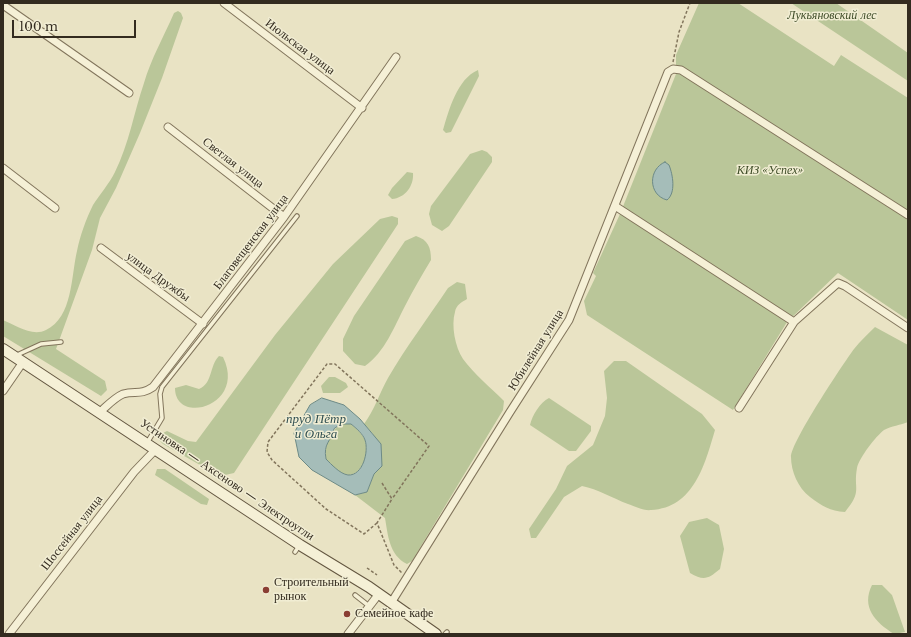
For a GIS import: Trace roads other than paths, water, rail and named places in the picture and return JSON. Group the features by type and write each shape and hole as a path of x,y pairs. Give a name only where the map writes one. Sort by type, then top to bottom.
{"main road":[{"name":"Устиновка — Аксеново — Электроугли","path":"3,349 156,449 297,549 378,595 436,634"}],"street":[{"name":"Июльская улица","path":"224,3 362,108"},
{"path":"3,5 129,93"},
{"name":"Благовещенская улица","path":"100,412 114,399 124,394 145,393 153,387 284,217 362,108 396,56"},
{"name":"Юбилейная улица","path":"391,603 569,320 668,72 673,69 681,70 908,215"},
{"name":"Светлая улица","path":"168,127 284,217"},
{"path":"3,168 55,208"},
{"path":"615,206 794,322"},
{"name":"улица Дружбы","path":"101,248 203,324"},
{"path":"739,408 794,322 838,283 845,286 908,328"},
{"path":"3,391 23,362"},
{"name":"Шоссейная улица","path":"9,634 134,472 156,449"},
{"path":"348,634 378,595"}],"lane":[{"path":"147,443 162,418 160,394 162,387 297,216"},
{"path":"14,356 41,344 61,342"},
{"path":"355,595 369,606"}],"water":[{"path":"665,162 669,165 673,184 672,193 667,200 656,193 652,182 655,170 659,165"},
{"name":"пруд Пётр и Ольга","path":"322,398 344,405 360,419 381,444 382,466 374,474 367,492 355,495 312,470 299,457 294,433 310,405","holes":["341,424 351,424 364,438 366,450 364,462 358,472 348,475 339,471 333,466 326,459 325,454 326,446 334,429"]}],"place":[{"name":"Строительный рынок","path":"266,590"},
{"name":"Семейное кафе","path":"347,614"}],"park label":[{"name":"Лукьяновский лес","path":"832,16"},
{"name":"КИЗ «Успех»","path":"770,171"}]}
